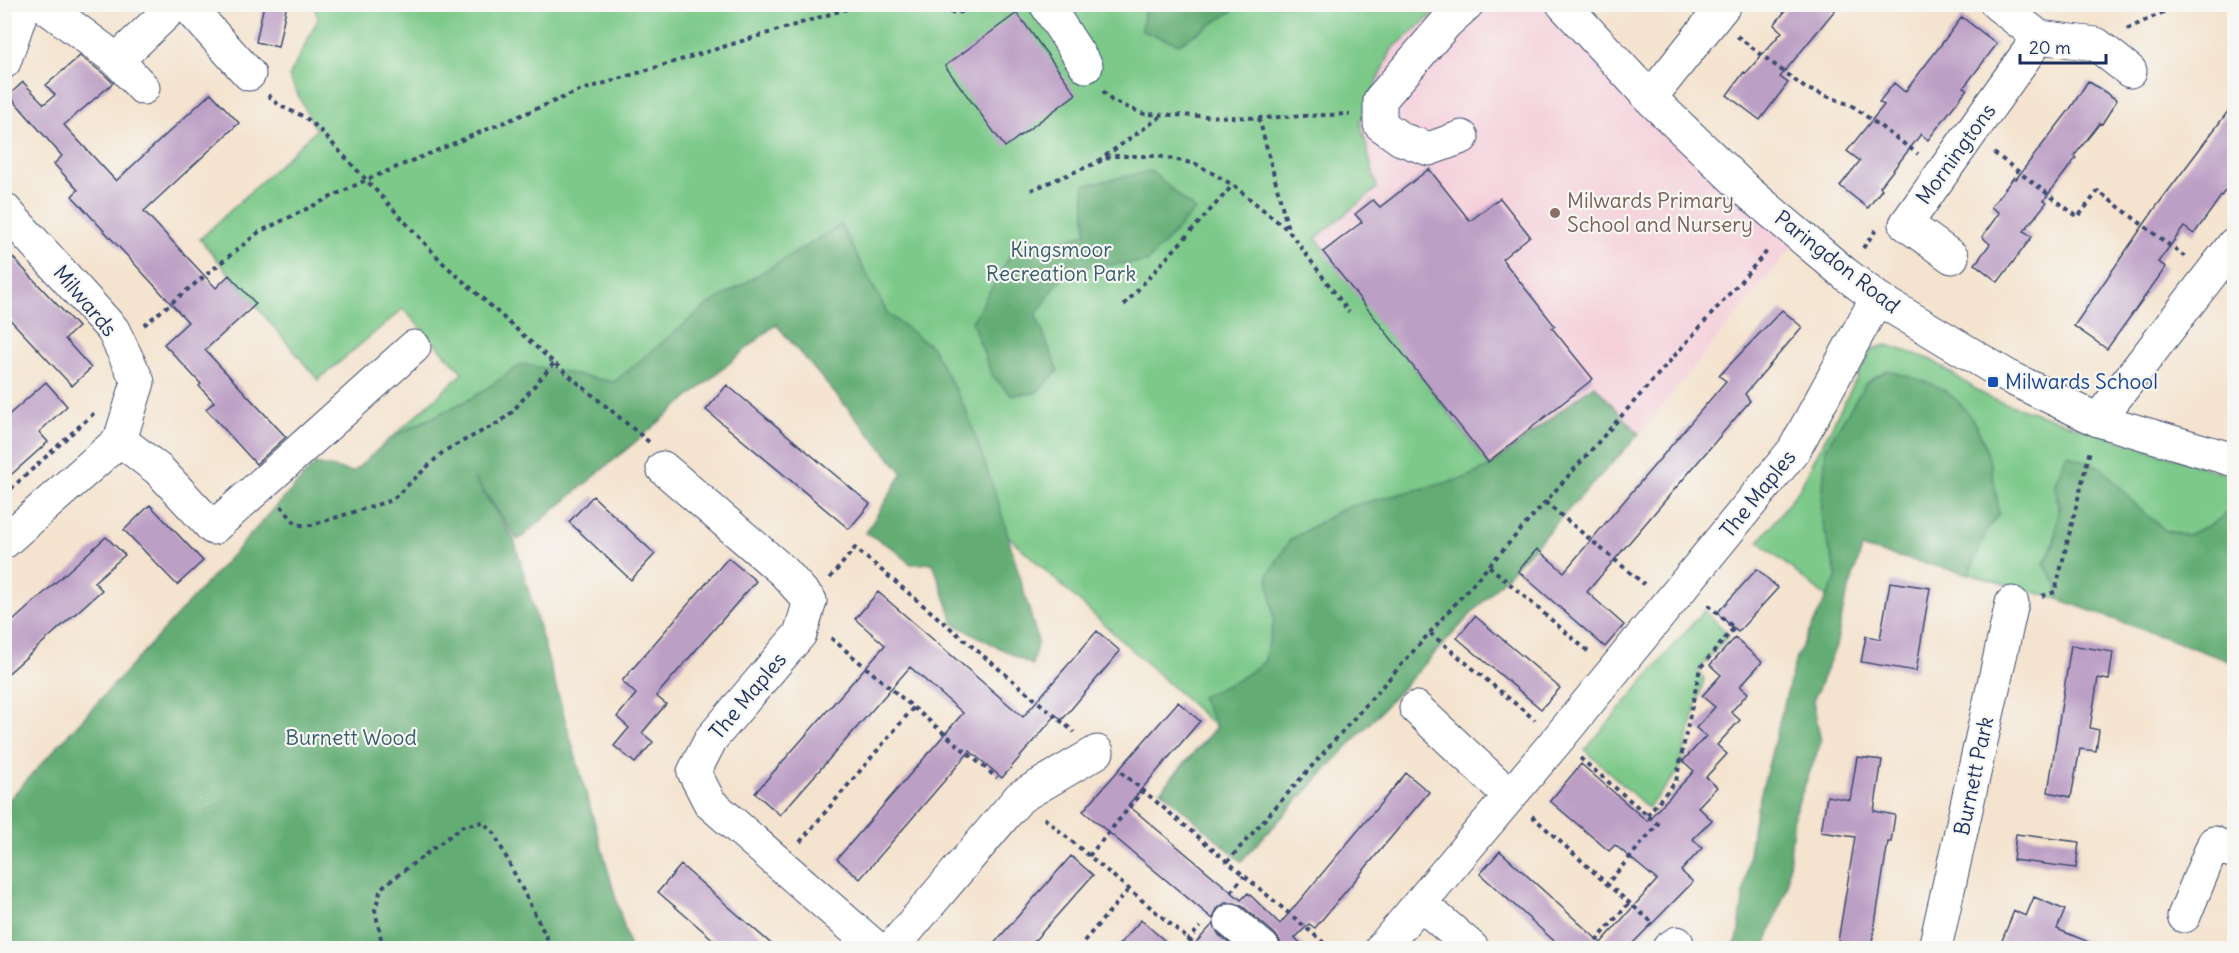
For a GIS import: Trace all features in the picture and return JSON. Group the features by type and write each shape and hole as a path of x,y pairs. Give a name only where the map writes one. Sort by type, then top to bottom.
{"street":[{"path":"4,62 24,4"},
{"path":"42,4 117,60 143,88"},
{"path":"117,60 176,4"},
{"path":"186,4 249,74"},
{"path":"1046,4 1086,66"},
{"path":"1462,137 1429,149 1401,139 1380,124 1380,100 1403,70 1446,23 1467,4"},
{"name":"Paringdon Road","path":"1563,4 1650,98 1748,192 1877,298 2007,376 2098,420 2235,460"},
{"path":"1997,4 2039,37 2096,44 2130,71"},
{"path":"1650,98 1719,11"},
{"name":"Morningtons","path":"1952,257 1906,224 2039,37"},
{"name":"Milwards","path":"4,209 113,330 138,382 120,440"},
{"path":"2098,420 2235,244"},
{"name":"The Maples","path":"1382,948 1509,795 1558,740 1794,450 1877,298"},
{"path":"4,542 120,440 159,470 213,528 414,347"},
{"path":"663,468 784,572 810,602"},
{"name":"The Maples","path":"810,602 800,634 711,739 694,772 710,803 876,948"},
{"name":"Burnett Park","path":"1935,948 2012,603"},
{"path":"1416,708 1509,795"},
{"path":"892,948 1020,797 1097,752"},
{"path":"2184,916 2214,843 2235,852"},
{"path":"1420,903 1472,948"},
{"path":"1232,921 1263,948"}],"path":[{"path":"120,344 259,232 366,180 579,92 863,4"},
{"path":"887,4 957,13 993,4"},
{"path":"2096,44 2181,4"},
{"path":"1719,11 1805,88 1851,105 1942,173"},
{"path":"1086,66 1112,101 1144,114 1259,118 1380,112"},
{"path":"249,74 280,106 305,117 320,130 443,263 554,363 657,448 663,468"},
{"path":"1092,164 1164,115"},
{"path":"1259,118 1288,230"},
{"path":"1970,135 2078,217 2098,191 2210,275"},
{"path":"1031,190 1113,156 1158,156 1196,164 1233,185 1288,230 1349,312"},
{"path":"1124,305 1233,185"},
{"path":"1861,251 1881,224"},
{"path":"1227,862 1773,244"},
{"path":"262,483 297,525 312,525 392,500 444,451 500,422 512,412 554,363"},
{"path":"4,495 100,407"},
{"path":"2012,603 2055,592 2098,420"},
{"path":"1545,502 1668,604"},
{"path":"810,602 855,548 1330,948"},
{"path":"1490,566 1613,673"},
{"path":"1647,815 1676,781 1700,668 1734,628 1710,607"},
{"path":"1430,633 1558,740"},
{"path":"781,865 914,707"},
{"path":"1589,766 1658,824 1607,884"},
{"path":"1089,856 1143,791"},
{"path":"1533,817 1629,903 1673,946"},
{"path":"383,948 375,910 381,888 463,826 483,822 494,833 552,948"},
{"path":"1078,948 1129,889"},
{"path":"1590,948 1629,903"}],"shaded area":[{"name":"Milwards Primary School and Nursery","path":"1552,4 1794,245 1639,434 1594,385 1489,467 1316,238 1377,188 1360,121 1392,49 1446,5"}],"green space":[{"path":"1145,4 1240,5 1179,44 1142,31"},
{"name":"Kingsmoor Recreation Park","path":"314,5 1444,5 1392,49 1360,121 1377,188 1316,238 1489,466 1594,385 1639,434 1241,861 1161,790 1216,727 995,524 866,533 903,473 776,324 518,540 451,445 353,473 463,373 403,309 318,380 200,239 316,130 289,77 318,19"},
{"path":"1151,171 1195,210 1147,262 1068,268 1036,315 1058,371 1036,393 1011,395 992,375 972,322 1011,254 1086,234 1084,185"},
{"name":"Burnett Wood","path":"841,225 888,314 932,347 966,410 998,501 1038,641 1032,665 954,624 933,563 911,564 893,548 866,533 903,473 776,324 518,540 474,478 514,539 630,948 5,948 5,804 315,464 353,472 392,437 472,398 522,364 614,382 705,307"},
{"path":"1887,345 1930,359 1989,398 2234,477 2234,509 2210,525 2187,535 2166,531 2139,508 2055,483 2058,505 2056,535 2044,564 2057,584 2058,599 1969,574 1985,534 1999,513 1821,515 1837,577 1827,598 1759,542 1799,489 1872,349"},
{"path":"1887,370 1924,381 1944,390 1958,401 1969,415 1985,445 1994,479 1999,513 1985,534 1969,574 1862,548 1844,605 1836,646 1813,701 1821,742 1794,814 1787,888 1764,948 1733,948 1738,937 1753,824 1796,658 1837,577 1821,515 1826,448 1866,383"},
{"path":"1594,385 1639,434 1241,861 1161,790 1217,728 1201,697 1236,681 1264,662 1274,621 1268,575 1290,540 1346,507 1462,479 1489,467"},
{"path":"2067,454 2102,468 2139,508 2166,531 2187,535 2210,525 2234,509 2234,663 2058,599 2057,584 2044,564 2054,545 2059,506 2055,483"},
{"path":"1704,610 1729,635 1698,671 1704,679 1679,771 1648,808 1585,750"}],"building":[{"path":"264,4 287,4 278,47 256,42"},
{"path":"1791,4 1840,4 1780,77 1788,83 1760,120 1727,95 1744,72 1746,73 1782,32 1774,25"},
{"path":"1017,13 1076,94 1005,147 945,66"},
{"path":"1962,17 1997,44 1964,87 1967,89 1928,140 1921,134 1880,187 1882,189 1868,208 1840,186 1860,161 1847,151 1884,105 1879,102 1894,83 1905,92"},
{"path":"80,56 113,83 64,125 116,181 211,93 239,123 144,211 216,288 229,275 256,304 205,350 286,437 256,464 206,409 214,402 199,386 201,384 164,344 188,322 72,196 78,190 54,164 62,156 9,95 23,82 44,104 55,95 46,85"},
{"path":"2088,81 2117,100 2102,124 2100,123 2074,156 2076,158 2044,200 2047,202 2024,231 2032,237 1998,282 1975,264 1990,244 1982,237 1999,213 1991,207 2014,177 2016,179 2070,109"},
{"path":"2235,102 2235,177 2194,234 2184,227 2158,262 2166,267 2107,349 2074,326 2156,207"},
{"path":"1429,169 1470,221 1500,198 1530,236 1502,259 1555,326 1552,328 1593,379 1488,462 1323,252 1362,222 1355,214 1373,200 1380,207"},
{"path":"4,248 78,327 65,339 91,368 72,386 4,313"},
{"path":"1782,310 1802,327 1745,394 1750,401 1587,592 1624,625 1605,647 1518,571 1537,549 1564,572 1726,381 1719,376"},
{"path":"46,382 67,406 39,432 48,442 4,481 4,419"},
{"path":"727,385 870,504 849,529 706,410"},
{"path":"593,496 655,554 631,580 569,522"},
{"path":"150,505 203,561 177,585 124,530"},
{"path":"106,537 125,555 94,582 102,590 4,677 4,629"},
{"path":"728,558 756,581 656,696 666,704 642,733 653,742 635,763 614,746 629,728 617,717 636,694 622,681"},
{"path":"1757,569 1778,588 1738,632 1717,613"},
{"path":"1890,582 1930,588 1916,671 1861,662 1866,636 1880,639"},
{"path":"878,592 1023,717 1097,631 1120,651 1062,720 1056,715 1002,778 970,751 860,879 837,859 963,713 910,667 780,815 755,793 885,645 855,619"},
{"path":"1475,616 1560,688 1541,709 1457,638"},
{"path":"1735,638 1762,662 1740,686 1748,693 1731,712 1740,720 1717,745 1727,754 1706,777 1717,787 1698,807 1712,820 1693,839 1702,848 1681,871 1693,882 1628,948 1562,948 1480,874 1500,851 1601,943 1657,880 1615,845 1609,851 1550,801 1581,764 1647,821 1694,771 1683,761 1706,736 1696,728 1715,707 1702,696 1721,675 1710,665"},
{"path":"2071,645 2113,652 2109,680 2098,678 2090,728 2099,730 2096,751 2080,749 2071,797 2048,792"},
{"path":"1178,702 1200,721 1128,805 1241,900 1248,893 1280,924 1406,773 1429,792 1315,928 1309,924 1295,938 1306,948 1281,948 1280,941 1275,934 1235,903 1225,903 1217,909 1213,919 1083,811"},
{"path":"1857,757 1882,760 1874,811 1895,815 1891,842 1888,842 1871,948 1837,948 1855,837 1821,832 1827,796 1850,800"},
{"path":"2016,834 2079,842 2076,868 2013,860"},
{"path":"1071,856 1093,875 1028,948 990,948"},
{"path":"681,865 776,948 723,948 658,892"},
{"path":"2034,897 2065,910 2057,929 2103,948 1999,948 2014,911 2026,916"},
{"path":"1141,920 1173,948 1116,948"},
{"path":"1213,924 1219,935 1235,948 1191,948"}],"place":[{"name":"Milwards Primary School and Nursery","path":"1555,213"},
{"name":"Milwards School","path":"1993,382"}]}
